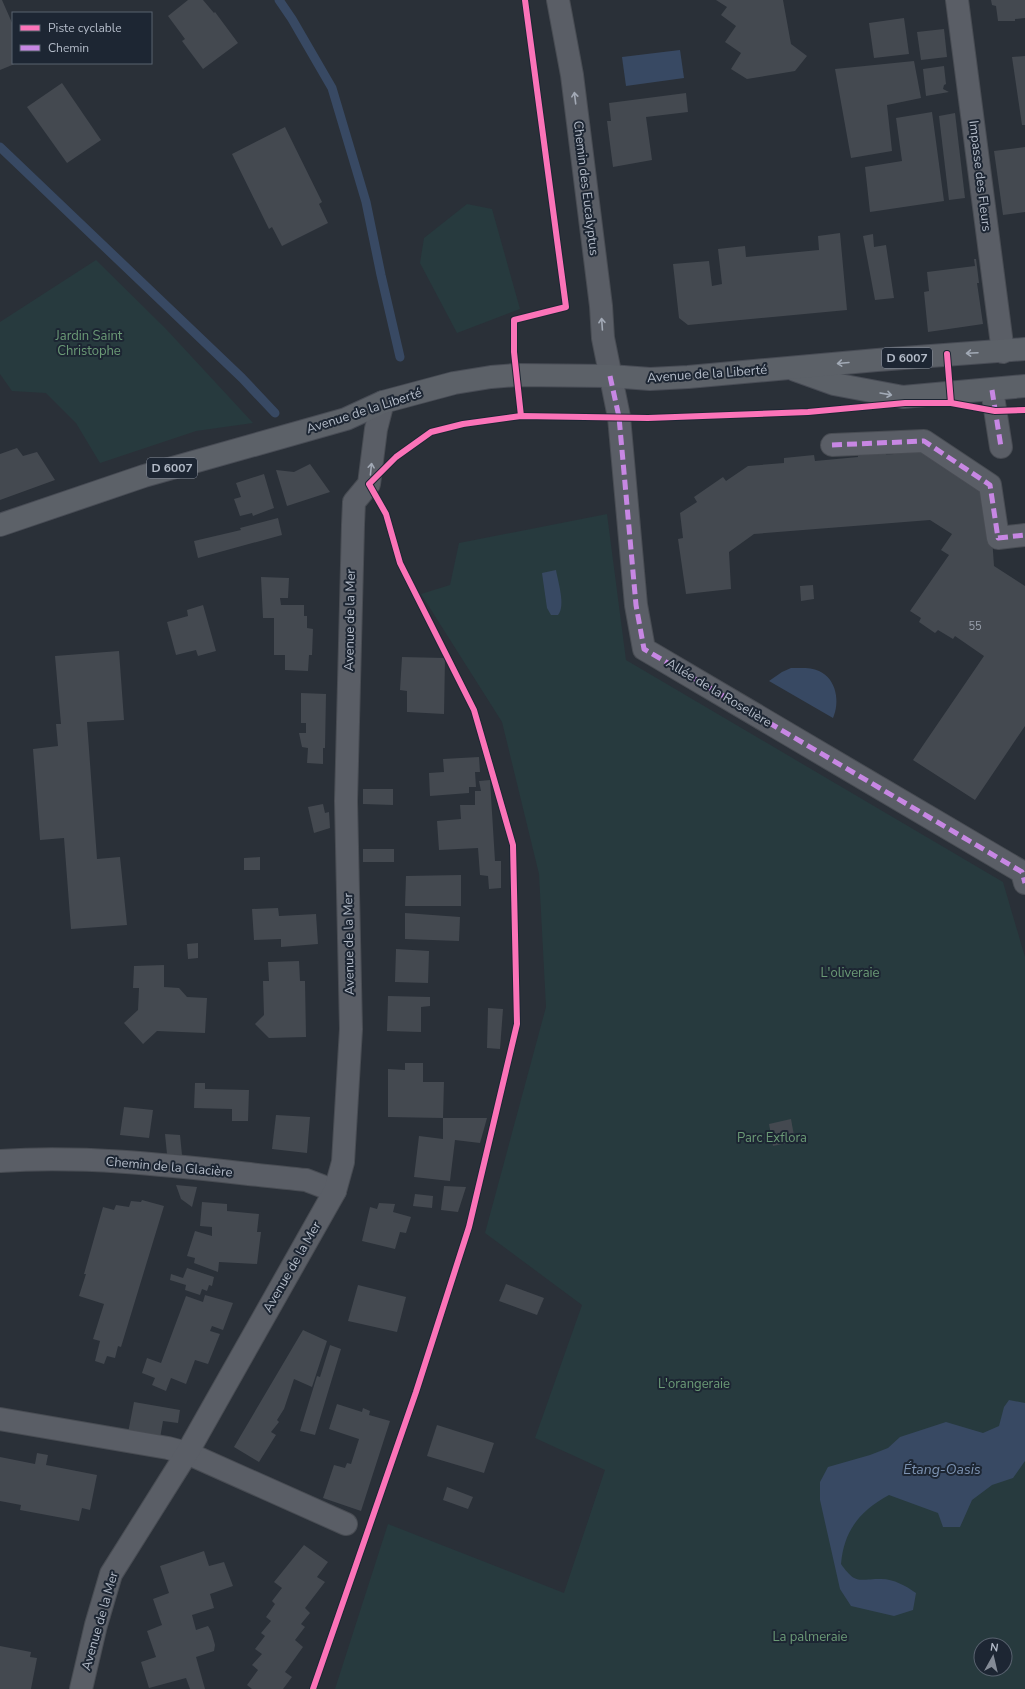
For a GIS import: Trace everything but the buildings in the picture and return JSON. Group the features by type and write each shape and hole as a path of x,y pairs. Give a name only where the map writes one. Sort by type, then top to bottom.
{"main road":[{"name":"D 6007","path":"788,368 948,354 1025,350"},
{"name":"Avenue de la Liberté","path":"0,525 144,476 346,418 383,402 454,383 491,377 516,376 610,376 650,379 788,368"},
{"name":"D 6007","path":"788,368 834,384 903,397 1025,386"}],"street":[{"name":"Chemin des Eucalyptus","path":"558,0 572,75 601,306 603,338 610,376"},
{"name":"Impasse des Fleurs","path":"957,0 1003,352"},
{"name":"Allée de la Roselière","path":"610,376 621,432 636,605 644,649 1022,872 1025,883"},
{"path":"992,390 1001,447"},
{"name":"Avenue de la Mer","path":"81,1689 96,1625 111,1574 187,1453 335,1191 343,1162 351,1029 346,802 354,502 370,484 376,429 383,402"},
{"path":"832,444 924,441 990,485 998,538 1025,535"},
{"name":"Chemin de la Glacière","path":"0,1161 27,1159 113,1162 306,1180 335,1191"},
{"path":"0,1419 168,1448 187,1453 346,1524"}],"green space":[{"path":"467,204 492,209 520,309 457,333 420,263 424,238"},
{"name":"Jardin Saint Christophe","path":"96,260 166,329 253,423 196,431 100,463 76,423 46,393 12,391 0,374 0,322"},
{"name":"Parc Exflora","path":"607,514 626,660 1003,882 1025,957 1025,1689 335,1689 388,1524 564,1593 605,1470 535,1438 582,1305 485,1233 546,1007 539,874 502,722 421,594 450,585 459,543"}],"water":[{"path":"680,50 684,78 626,86 622,57"},
{"path":"556,570 561,594 561,606 558,615 551,615 547,608 542,573"},
{"path":"791,668 813,669 819,671 830,680 833,685 836,699 833,718 769,681"},
{"name":"Étang-Oasis","path":"1009,1400 1025,1403 1025,1461 1013,1478 992,1485 972,1500 960,1527 943,1527 938,1513 889,1495 862,1515 850,1531 843,1552 841,1564 846,1571 854,1578 862,1580 886,1579 900,1583 916,1593 913,1610 894,1616 851,1606 840,1589 820,1500 820,1482 828,1467 870,1455 888,1448 900,1437 946,1422 983,1433 999,1426 1004,1407"}],"waterway":[{"path":"279,0 292,19 332,88 366,202 400,357"},
{"path":"0,147 242,378 275,413"}],"marked path":[{"path":"610,376 619,417 636,605 644,649 1022,872 1025,883"},
{"path":"992,390 1001,447"},
{"path":"832,445 924,441 990,485 998,538 1025,535"}],"cycle path":[{"path":"521,416 514,352 514,320 566,307 525,0"},
{"path":"313,1689 416,1392 469,1227 517,1024 513,845 474,710 400,563 386,514 369,484 396,457 431,432 463,424 521,416 648,418 808,412 905,403 951,403 947,354"},
{"path":"951,403 995,411 1025,410"}],"park label":[{"name":"L'oliveraie","path":"850,973"},
{"name":"L'orangeraie","path":"694,1384"},
{"name":"La palmeraie","path":"810,1637"}]}
